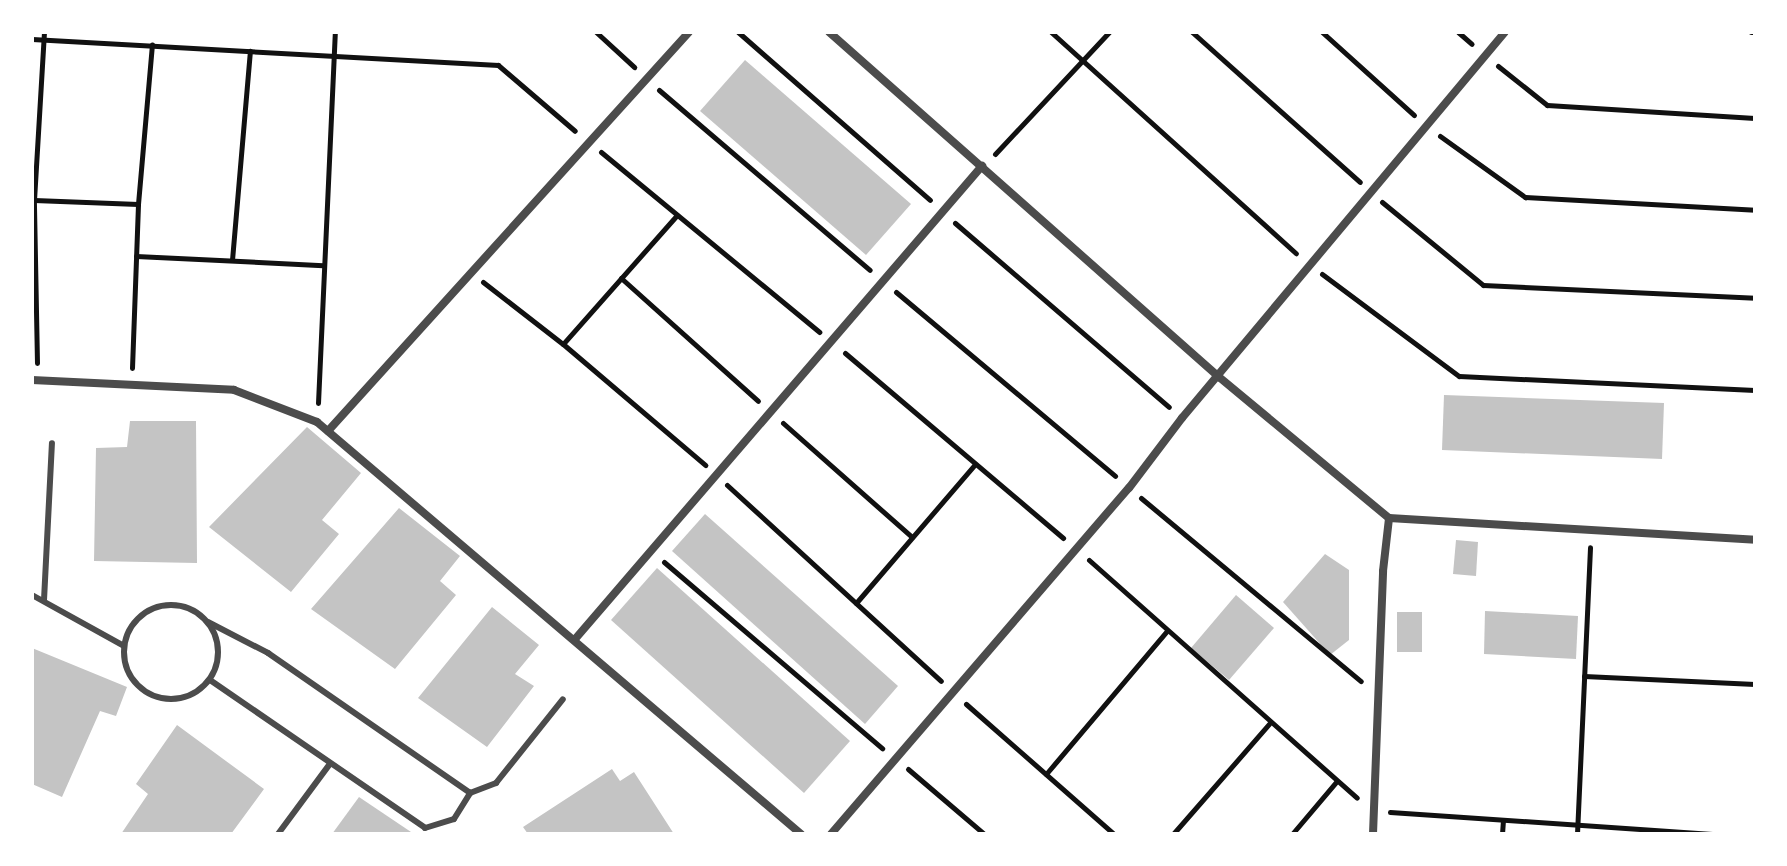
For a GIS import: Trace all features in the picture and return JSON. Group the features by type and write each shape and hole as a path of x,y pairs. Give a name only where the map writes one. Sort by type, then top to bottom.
{"street":[{"path":"328,431 689,32"},
{"path":"829,32 1219,377 1389,518 1755,540"},
{"path":"831,834 1129,488 1309,265 1373,194 1505,32"},
{"path":"576,638 982,166"},
{"path":"35,380 234,390 317,422 576,638 801,834"},
{"path":"1373,834 1383,571 1389,518"}],"lane":[{"path":"44,600 52,443"},
{"path":"32,595 124,646"},
{"path":"208,622 219,656 210,680 189,696 155,697 131,679 124,646 133,622 162,605 179,605 268,653 470,793"},
{"path":"210,680 329,765 425,828 454,819 470,793 496,783 563,699"},
{"path":"278,834 329,765"}],"path":[{"path":"317,422 335,32"},
{"path":"596,32 883,281 1380,697"},
{"path":"1051,32 1309,265 1459,376 1755,390"},
{"path":"982,166 1109,32"},
{"path":"1192,32 1373,194 1483,285 1755,298"},
{"path":"1322,32 1428,128 1525,197 1755,210"},
{"path":"1458,32 1547,105 1755,118"},
{"path":"35,380 34,200 44,36"},
{"path":"32,39 44,36 498,65 1077,549 1269,724 1375,811 1712,834"},
{"path":"132,383 138,204 152,45"},
{"path":"232,260 250,51"},
{"path":"34,200 138,204"},
{"path":"563,344 677,215"},
{"path":"136,256 323,265"},
{"path":"473,274 563,344 716,475 1114,834"},
{"path":"856,603 975,464"},
{"path":"1577,834 1591,530"},
{"path":"651,551 984,834"},
{"path":"1046,774 1167,631"},
{"path":"1584,676 1755,684"},
{"path":"1173,834 1269,724"},
{"path":"1292,834 1336,782"},
{"path":"1502,834 1503,821"}],"building":[{"path":"745,60 911,204 866,255 700,111"},
{"path":"1444,395 1664,403 1662,459 1442,450"},
{"path":"130,421 196,421 197,563 94,561 96,448 127,447"},
{"path":"307,427 361,473 322,520 339,534 291,592 209,527"},
{"path":"399,508 460,556 440,581 456,595 395,669 311,609"},
{"path":"705,514 898,686 865,724 672,551"},
{"path":"1456,540 1478,542 1476,576 1453,574"},
{"path":"1325,554 1349,570 1349,640 1330,655 1283,602"},
{"path":"657,568 850,741 804,793 611,620"},
{"path":"1236,595 1274,628 1229,680 1191,648"},
{"path":"492,607 539,645 515,674 534,686 487,747 418,698"},
{"path":"1485,611 1578,616 1576,659 1484,654"},
{"path":"1397,612 1422,612 1422,652 1397,652"},
{"path":"32,648 127,687 116,716 100,711 62,797 32,784"},
{"path":"177,725 264,789 231,834 121,834 148,794 136,784"},
{"path":"612,769 620,781 634,772 674,834 528,834 523,827"},
{"path":"359,797 414,834 332,834"}]}
